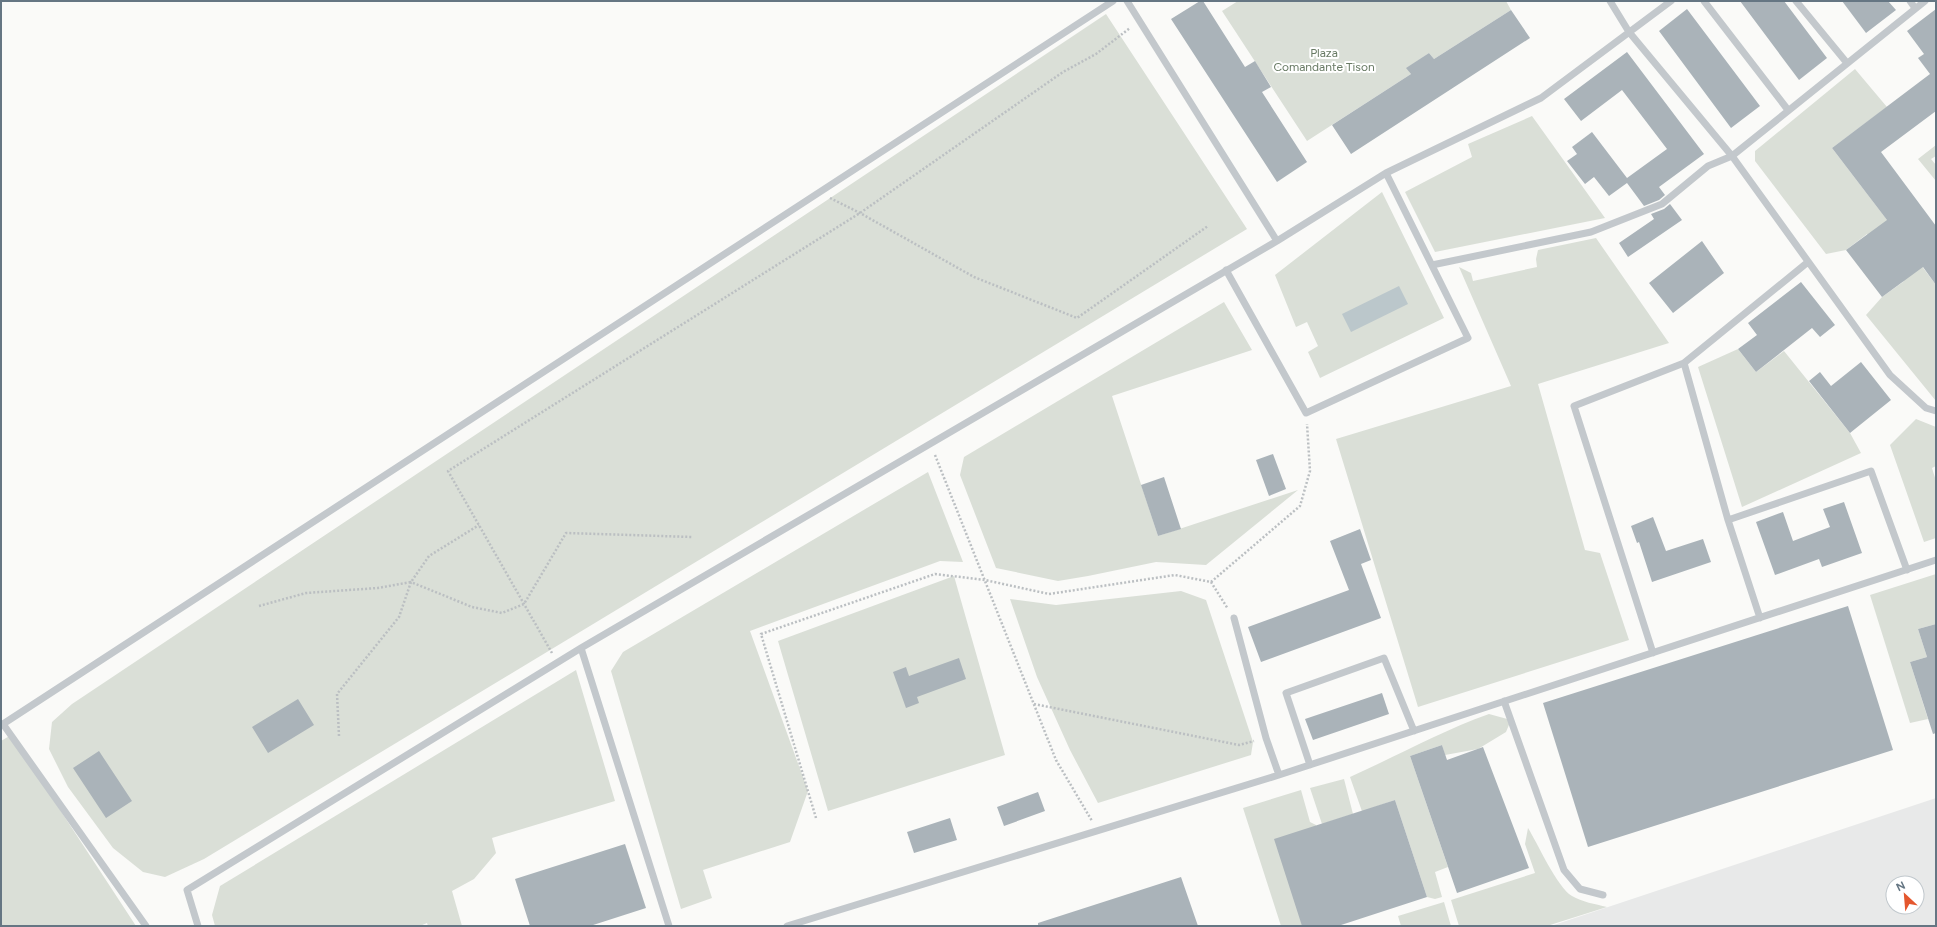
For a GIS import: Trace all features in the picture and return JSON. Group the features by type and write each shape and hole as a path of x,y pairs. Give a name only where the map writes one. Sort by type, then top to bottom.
{"lane":[{"path":"146,926 2,724 1113,1"},
{"path":"1126,1 1277,241"},
{"path":"1610,1 1629,32 1732,156 1890,375 1926,408 1936,412"},
{"path":"198,926 187,890 557,662 1277,241 1386,173 1541,98 1671,1"},
{"path":"1704,1 1788,110"},
{"path":"1796,1 1847,63"},
{"path":"1910,1 1915,8"},
{"path":"1432,265 1591,232 1662,204 1708,166 1732,156 1925,1"},
{"path":"1226,270 1306,413 1468,338 1386,173"},
{"path":"1653,653 1574,406 1684,363 1808,262"},
{"path":"1684,363 1728,520 1760,618"},
{"path":"1728,520 1871,471 1907,570"},
{"path":"787,926 1279,775 1936,560"},
{"path":"1234,618 1266,738 1279,775"},
{"path":"581,648 669,926"},
{"path":"1310,765 1286,693 1384,658 1414,731"},
{"path":"1504,701 1564,870 1580,889 1604,895"}],"path":[{"path":"557,662 448,471 860,213 1063,72 1096,54 1138,21"},
{"path":"819,193 860,213 974,277 1077,318 1208,226"},
{"path":"1211,582 1300,506 1310,471 1306,413"},
{"path":"931,443 1056,760 1099,831"},
{"path":"339,736 337,694 399,617 411,582 429,556 479,525"},
{"path":"259,606 306,593 378,588 411,582 472,607 502,612 524,604 566,533 694,537"},
{"path":"816,818 761,634 935,574 985,580 1049,594 1175,575 1211,582 1234,618"},
{"path":"1034,704 1239,745 1266,738"}],"shaded area":[{"path":"1399,286 1408,304 1351,332 1342,314"},
{"path":"1936,798 1936,926 1551,926"}],"green space":[{"name":"Plaza Comandante Tison","path":"1238,1 1506,1 1511,10 1434,59 1429,53 1407,68 1411,74 1307,141 1222,11"},
{"path":"1106,14 1247,229 204,859 165,877 143,872 113,848 68,787 49,749 52,722 72,704"},
{"path":"1855,69 1887,107 1832,148 1894,229 1875,244 1867,234 1846,250 1826,254 1755,161 1755,151"},
{"path":"1532,116 1605,218 1435,252 1405,192 1472,157 1468,144"},
{"path":"1936,145 1936,156 1931,159 1936,165 1936,181 1918,159"},
{"path":"1382,192 1444,318 1320,378 1308,352 1318,346 1307,322 1296,327 1275,275"},
{"path":"1596,238 1669,343 1538,384 1585,550 1600,553 1629,640 1418,707 1336,439 1511,386 1459,267 1471,273 1473,281 1537,267 1536,259 1538,250"},
{"path":"1915,257 1936,285 1936,401 1866,315 1882,297 1903,282"},
{"path":"1224,302 1252,350 1112,396 1158,536 1298,490 1206,565 1156,562 1058,581 996,568 960,475 964,457"},
{"path":"1738,349 1756,372 1784,351 1850,433 1861,453 1742,507 1698,367"},
{"path":"1916,419 1936,427 1936,466 1932,468 1936,481 1936,538 1924,542 1890,445"},
{"path":"928,472 963,562 940,561 750,631 808,791 790,842 703,870 712,898 681,909 611,671 623,652"},
{"path":"1936,574 1936,624 1918,629 1927,657 1910,662 1928,719 1910,723 1870,595"},
{"path":"954,576 1005,755 828,811 778,641"},
{"path":"1181,591 1206,600 1253,742 1251,755 1098,803 1070,750 1037,677 1010,599 1056,605"},
{"path":"576,670 615,801 492,838 496,853 474,879 452,891 462,926 428,926 427,923 420,926 215,926 212,915 220,886"},
{"path":"1489,714 1511,720 1506,732 1478,749 1445,755 1442,745 1410,756 1448,867 1435,872 1442,897 1435,899 1427,897 1395,800 1369,809 1380,863 1350,777 1436,736"},
{"path":"11,735 136,926 1,926 1,741"},
{"path":"1344,779 1353,814 1322,824 1310,788"},
{"path":"1301,790 1310,822 1316,825 1302,926 1281,926 1243,808"},
{"path":"1528,828 1554,875 1566,891 1580,900 1607,907 1547,926 1459,926 1451,900 1535,873 1525,844"},
{"path":"1444,902 1451,926 1401,926 1398,916"}],"building":[{"path":"1200,1 1203,1 1245,67 1255,61 1271,87 1262,92 1307,162 1277,182 1171,19"},
{"path":"1740,1 1784,1 1827,58 1799,80"},
{"path":"1842,1 1888,1 1896,10 1866,33"},
{"path":"1687,9 1760,106 1731,128 1659,31"},
{"path":"1936,9 1936,111 1881,152 1936,226 1936,285 1923,267 1882,297 1846,250 1887,220 1832,148 1930,74 1918,58 1924,54 1907,31"},
{"path":"1511,10 1530,38 1351,154 1332,125 1411,74 1406,68 1429,53 1434,59"},
{"path":"1627,52 1704,154 1659,187 1665,195 1659,200 1644,206 1627,183 1609,196 1594,177 1585,184 1567,161 1577,154 1572,147 1592,132 1627,178 1667,149 1622,90 1581,121 1564,99"},
{"path":"1670,204 1682,220 1628,257 1619,243 1654,219 1651,214 1664,209"},
{"path":"1702,241 1724,273 1673,313 1649,283"},
{"path":"1801,282 1835,325 1820,337 1812,328 1756,372 1738,349 1757,335 1748,323"},
{"path":"1861,362 1891,400 1850,433 1809,381 1820,372 1831,386"},
{"path":"1273,454 1286,489 1269,496 1256,460"},
{"path":"1164,477 1181,529 1158,536 1141,485"},
{"path":"1844,502 1862,553 1822,567 1819,559 1775,575 1756,522 1783,512 1793,541 1830,527 1823,509"},
{"path":"1653,517 1666,551 1703,539 1711,562 1652,582 1639,542 1637,543 1631,526"},
{"path":"1360,529 1371,560 1361,564 1381,618 1261,662 1248,627 1349,590 1330,541"},
{"path":"1848,606 1893,750 1588,847 1543,703"},
{"path":"1936,624 1936,733 1933,734 1910,662 1927,657 1918,629"},
{"path":"959,658 966,679 917,697 919,703 906,708 893,672 906,667 909,676"},
{"path":"1382,693 1389,714 1313,740 1305,719"},
{"path":"298,699 314,725 268,753 252,727"},
{"path":"1442,745 1447,760 1483,747 1529,868 1457,893 1410,756"},
{"path":"99,751 132,801 106,818 73,768"},
{"path":"1038,792 1045,811 1004,826 997,807"},
{"path":"1395,800 1427,897 1338,926 1302,926 1274,839"},
{"path":"950,818 957,840 914,853 907,832"},
{"path":"625,844 646,908 590,926 530,926 515,879"},
{"path":"1181,877 1198,926 1038,926 1038,923"}]}
